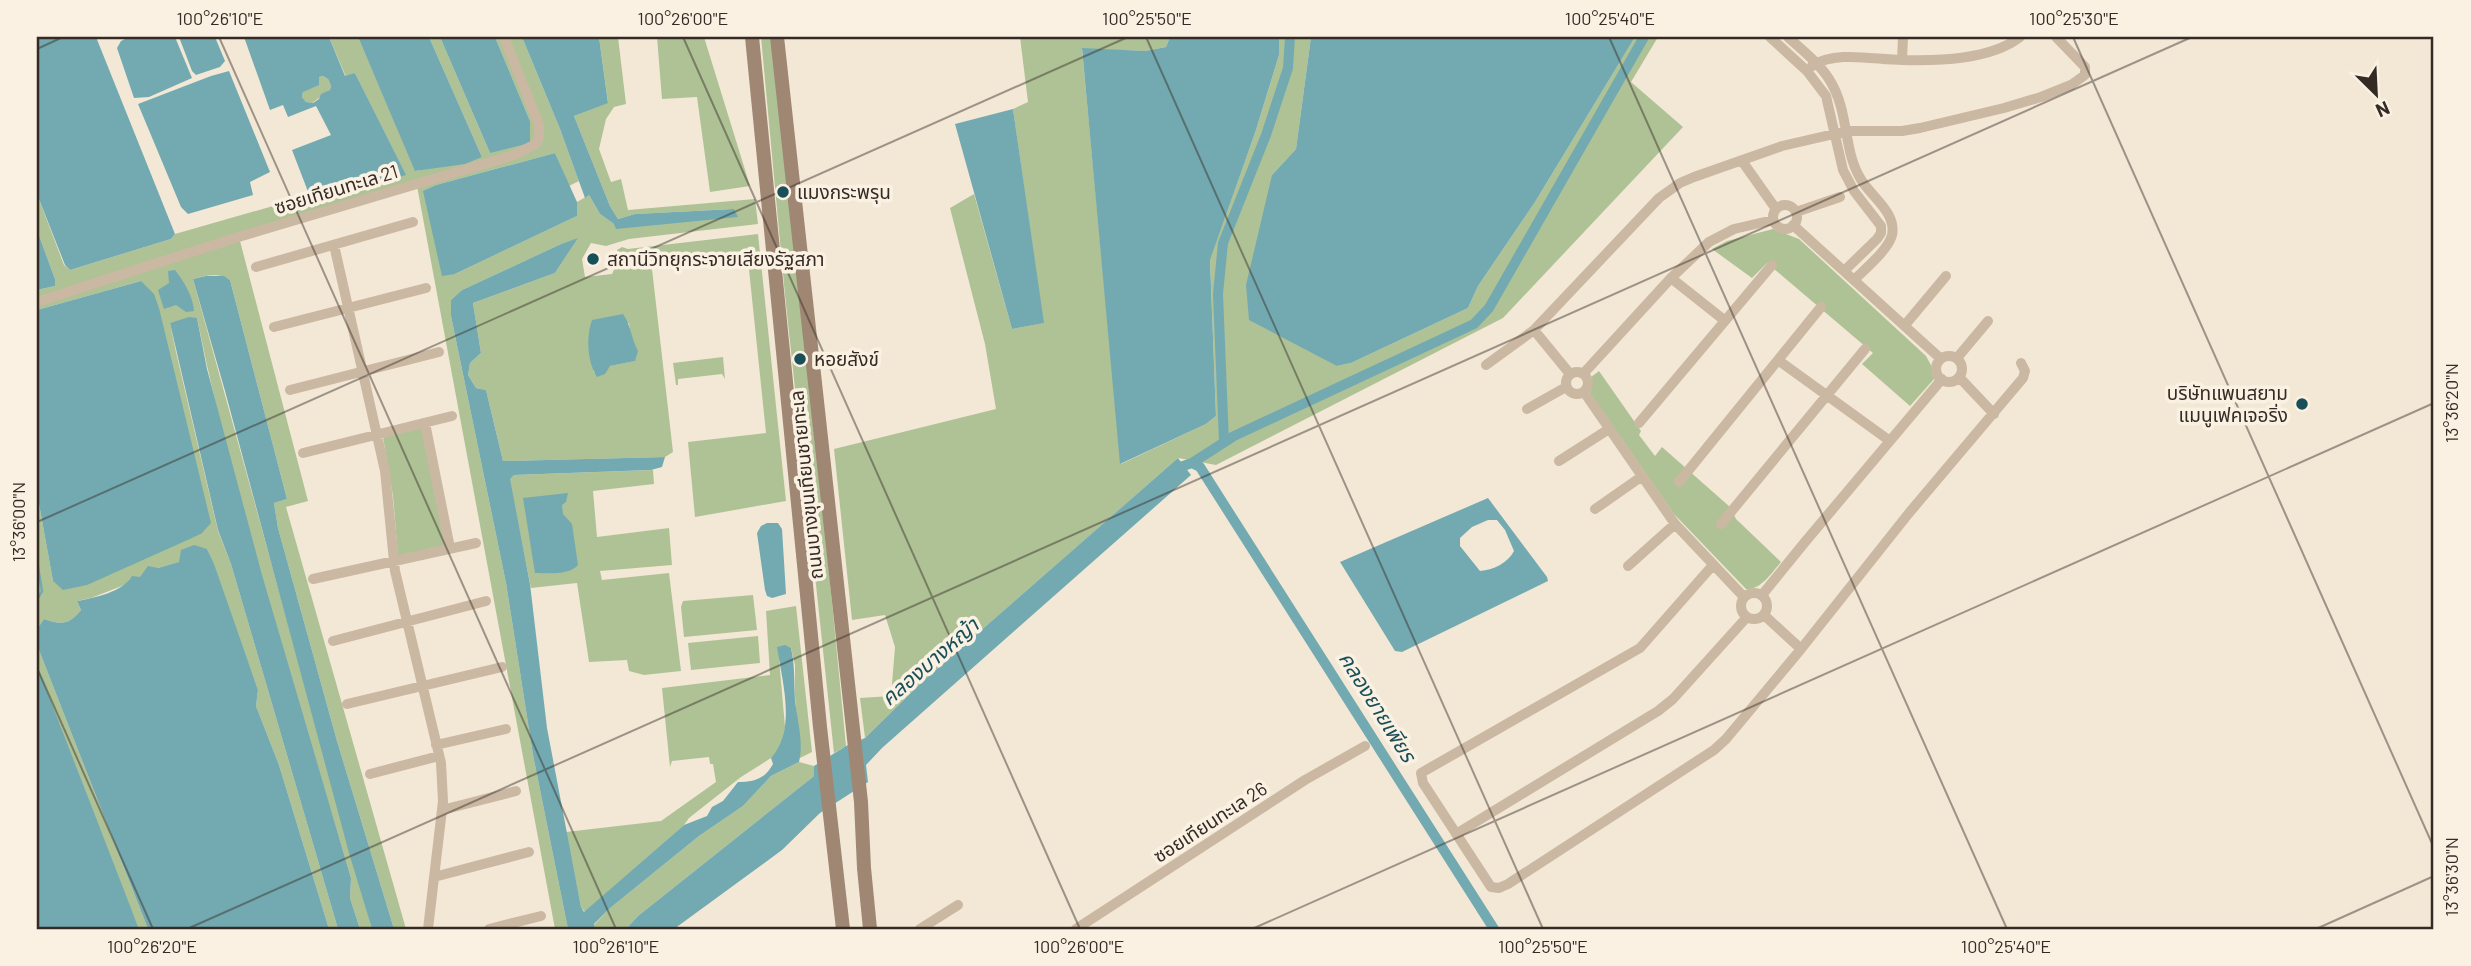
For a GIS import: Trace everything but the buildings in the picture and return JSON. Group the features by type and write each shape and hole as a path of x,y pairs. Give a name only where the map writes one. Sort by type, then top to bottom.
{"main road":[{"name":"ถนนบางขุนเทียนชายทะเล","path":"752,37 821,736 844,929"},
{"path":"759,37 764,153"},
{"name":"ถนนบางขุนเทียนชายทะเล","path":"777,37 861,802 870,929"}],"street":[{"name":"ซอยเทียนทะเล 21","path":"37,302 235,238 514,155 531,147 539,137 539,125 504,37"},
{"path":"1770,37 1829,78 1837,95 1858,176 1888,214 1892,235 1888,244 1854,280"},
{"path":"1788,37 1811,67 1826,96 1847,179 1877,218 1881,233"},
{"path":"1902,60 1903,37"},
{"path":"1811,67 1826,59 1934,61 1966,57 2009,45 2020,37"},
{"path":"1486,365 1534,330 1659,198 1680,183 1782,146 1847,131 1902,131 1920,128 2004,108 2071,85 2085,75 2085,67 2056,37"},
{"path":"1742,161 1776,209"},
{"path":"1796,212 1840,197"},
{"path":"1773,220 1776,209 1784,205 1796,212 1793,225"},
{"path":"1773,220 1782,228 1793,225"},
{"path":"1583,374 1671,278 1716,237 1734,229 1773,220"},
{"path":"256,267 413,222"},
{"path":"1793,225 1941,359"},
{"path":"1881,233 1892,235"},
{"path":"1844,271 1881,233"},
{"path":"334,245 385,471 394,561 439,757 442,810 428,929"},
{"path":"1639,423 1772,265"},
{"path":"1905,325 1946,276"},
{"path":"1671,278 1724,320"},
{"path":"274,327 426,288"},
{"path":"1679,482 1821,307"},
{"path":"1957,358 1988,321"},
{"path":"1534,330 1570,374"},
{"path":"1721,524 1865,349"},
{"path":"290,390 439,352"},
{"path":"1941,359 1951,356 1957,358 1962,365 1959,377"},
{"path":"1941,359 1937,370 1942,379 1948,381 1959,377"},
{"path":"1778,360 1890,441"},
{"path":"1713,565 1652,636 1633,653 1421,773 1423,783 1491,887 1499,888 1508,884 1714,750 1801,649 1902,522 2023,378 2025,371 2021,363"},
{"path":"1570,374 1583,374 1588,381 1584,392 1572,393 1566,387 1570,374"},
{"path":"1959,377 1994,414"},
{"path":"1762,595 1942,379"},
{"path":"1527,409 1566,387"},
{"path":"1584,392 1675,524 1744,597"},
{"path":"303,453 452,416"},
{"path":"425,423 450,548"},
{"path":"1559,461 1609,429"},
{"path":"1595,509 1641,477"},
{"path":"1628,566 1675,524"},
{"path":"313,579 476,542"},
{"path":"1744,597 1752,593 1762,595 1768,604 1765,615"},
{"path":"1744,597 1742,610 1747,617 1755,619 1765,615"},
{"path":"333,640 486,600"},
{"path":"1765,615 1801,649"},
{"path":"1456,834 1658,711 1673,699 1747,617"},
{"path":"347,704 502,667"},
{"path":"436,745 506,729"},
{"name":"ซอยเทียนทะเล 26","path":"1076,929 1305,780 1364,746"},
{"path":"370,774 439,757"},
{"path":"442,810 516,791"},
{"path":"434,877 529,852"},
{"path":"920,929 958,905"},
{"path":"489,929 541,916"}],"green space":[{"path":"329,37 358,37 416,171 482,157 429,37 440,37 490,153 530,121 495,37 522,37 579,181 569,186 555,153 436,185 424,191 455,274 577,216 577,202 589,195 600,214 614,224 733,209 635,214 618,219 610,206 574,116 608,102 599,37 618,37 626,104 614,107 606,119 599,149 611,182 621,179 628,210 755,199 758,224 629,239 606,246 591,243 582,259 585,277 612,274 617,263 617,250 622,247 628,249 758,234 786,501 695,517 688,442 766,433 748,260 652,269 673,452 665,457 503,461 486,390 476,388 468,375 470,363 481,353 473,303 555,273 577,239 462,290 451,300 451,316 506,583 533,755 568,929 555,929 417,186 240,241 308,501 286,507 406,929 394,929 337,741 278,528 274,503 287,499 230,280 212,275 193,279 372,929 360,929 350,898 351,878 248,530 197,318 170,323 176,352 218,531 231,564 338,929 329,929 279,765 256,706 258,690 207,549 180,562 158,568 127,584 77,601 81,610 73,619 60,623 44,619 37,629 37,493 53,581 171,546 201,534 141,281 37,310 37,290 55,286 55,279 37,230 37,194 64,265 70,270 171,239 175,234 294,200 319,202 405,174 355,73 346,77","holes":["629,323 634,361 610,366 594,373 589,350"]},
{"path":"657,37 704,37 750,186 710,192 697,97 662,99"},
{"path":"761,37 771,37 813,407 846,746 834,753 785,295"},
{"path":"1020,37 1170,37 1166,47 1145,51 1082,49 1121,464 1206,424 1216,416 1210,259 1255,133 1279,55 1279,37 1311,37 1296,149 1272,175 1337,366 1351,363 1468,308 1478,286 1535,202 1635,37 1658,37 1631,82 1683,127 1503,318 1216,465 1178,458 922,682 865,738 860,698 891,696 895,647 885,615 852,620 834,449 996,409 985,344 950,208 974,194 1012,329 1043,323 1013,109 1028,102"},
{"path":"323,76 328,79 330,90 312,103 306,102 302,97 303,92"},
{"path":"1773,229 1799,239 1926,356 1934,379 1910,406 1862,364 1873,353 1767,263 1752,278 1712,249 1727,241"},
{"path":"723,357 725,379 722,374 678,379 676,385 673,363"},
{"path":"1599,371 1655,456 1662,447 1730,507 1736,519 1781,562 1757,587 1746,589 1674,514 1590,393 1591,377"},
{"path":"423,428 446,546 398,556 393,496 383,437"},
{"path":"653,470 654,484 593,491 597,537 669,528 672,565 600,571 602,580 669,573 681,671 644,675 629,671 627,660 589,662 577,583 531,588 509,479 514,475"},
{"path":"753,595 757,630 684,637 681,607 683,601"},
{"path":"796,606 812,752 800,758 795,665 791,648 778,647 785,727 781,747 771,758 741,777 689,818 585,912 581,907 566,832 661,821 716,782 709,757 672,761 670,767 662,688 770,675 766,611"},
{"path":"758,636 760,663 691,670 688,643"},
{"path":"37,645 148,929 139,929 127,900 37,667"},
{"path":"799,762 814,766 814,776 638,916 626,929 595,929 594,925 609,909 699,836 743,806 771,776"}],"water":[{"path":"37,37 96,37 175,234 171,239 70,270 65,265 37,194"},
{"path":"129,37 175,37 192,78 149,97 134,98 117,48 121,41"},
{"path":"179,37 215,37 225,61 220,67 196,75"},
{"path":"244,37 329,37 345,76 355,73 406,175 312,202 292,150 331,135 316,106 288,117 283,105 270,110","holes":["319,77 328,79 330,90 321,94 313,103 306,102 302,97 303,92 319,85"]},
{"path":"358,37 429,37 482,157 465,164 415,171"},
{"path":"440,37 495,37 530,121 530,143 490,153"},
{"path":"522,37 599,37 608,103 574,116 610,206 618,219 635,214 734,209 738,217 616,229 614,224 600,214 589,195 585,198"},
{"path":"1170,37 1279,37 1279,55 1255,133 1210,260 1216,416 1206,424 1120,464 1082,48 1145,51 1166,47"},
{"path":"1311,37 1635,37 1535,202 1478,286 1468,308 1351,363 1337,366 1249,320 1246,285 1272,175 1296,149"},
{"path":"229,71 270,172 250,182 253,195 188,214 181,207 138,104"},
{"path":"1013,109 1044,323 1012,329 955,124"},
{"path":"555,153 577,202 577,216 455,274 442,276 423,191 436,185"},
{"path":"37,230 55,279 55,286 37,290"},
{"path":"578,238 555,273 473,303 481,353 470,363 468,375 476,388 486,390 503,461 665,457 662,467 651,470 514,475 510,479 530,584 547,728 584,912 684,825 707,816 712,807 723,801 738,782 758,779 770,769 773,764 771,758 779,747 786,720 777,647 785,645 791,648 792,654 801,747 799,762 771,776 743,806 699,836 609,909 594,924 595,929 568,929 533,755 506,583 451,316 451,300 462,290"},
{"path":"175,270 185,284 194,311 186,312 176,305 164,309 158,290 169,283 168,271"},
{"path":"224,276 230,280 287,499 274,503 278,528 337,741 394,929 372,929 349,853 193,279"},
{"path":"141,281 154,294 159,308 211,523 201,534 87,585 63,590 53,581 37,493 37,310"},
{"path":"623,314 638,351 635,361 610,366 605,374 597,377 588,349 592,320"},
{"path":"189,317 197,318 207,369 262,575 351,878 350,898 360,929 338,929 231,564 218,530 170,323"},
{"path":"1178,458 1191,475 882,748 866,765 868,782 820,813 782,850 674,929 626,929 638,916 814,776 814,766 846,746 865,738 922,682"},
{"path":"568,493 566,502 562,505 563,514 572,524 578,565 563,572 535,573 523,498"},
{"path":"1488,498 1548,581 1402,652 1395,651 1340,562","holes":["1488,520 1497,520 1505,530 1514,551 1500,565 1480,571 1460,546 1460,538 1472,527"]},
{"path":"778,523 782,529 786,594 772,598 767,596 765,590 757,533 761,526"},
{"path":"194,545 207,549 214,564 258,690 256,706 279,765 329,929 148,929 37,645 37,629 44,619 60,623 69,621 81,610 77,601 115,590 132,576 140,577 148,566 158,568 179,562 181,550"},
{"path":"38,668 139,929 37,929"}],"waterway":[{"path":"1224,442 1218,294 1223,243 1266,135 1288,68 1290,37"},
{"path":"1192,463 1234,436 1474,324 1489,308 1644,37"},
{"name":"คลองยายเพียร","path":"1175,473 1192,463 1200,467 1494,929"},
{"path":"37,561 42,591 37,600"}],"place":[{"name":"แมงกระพรุน","path":"783,192"},
{"name":"สถานีวิทยุกระจายเสียงรัฐสภา","path":"593,259"},
{"name":"หอยสังข์","path":"800,359"},
{"name":"บริษัทแพนสยาม แมนูเฟคเจอริ่ง","path":"2302,404"}],"water label":[{"name":"คลองบางหญ้า","path":"930,662"}]}
